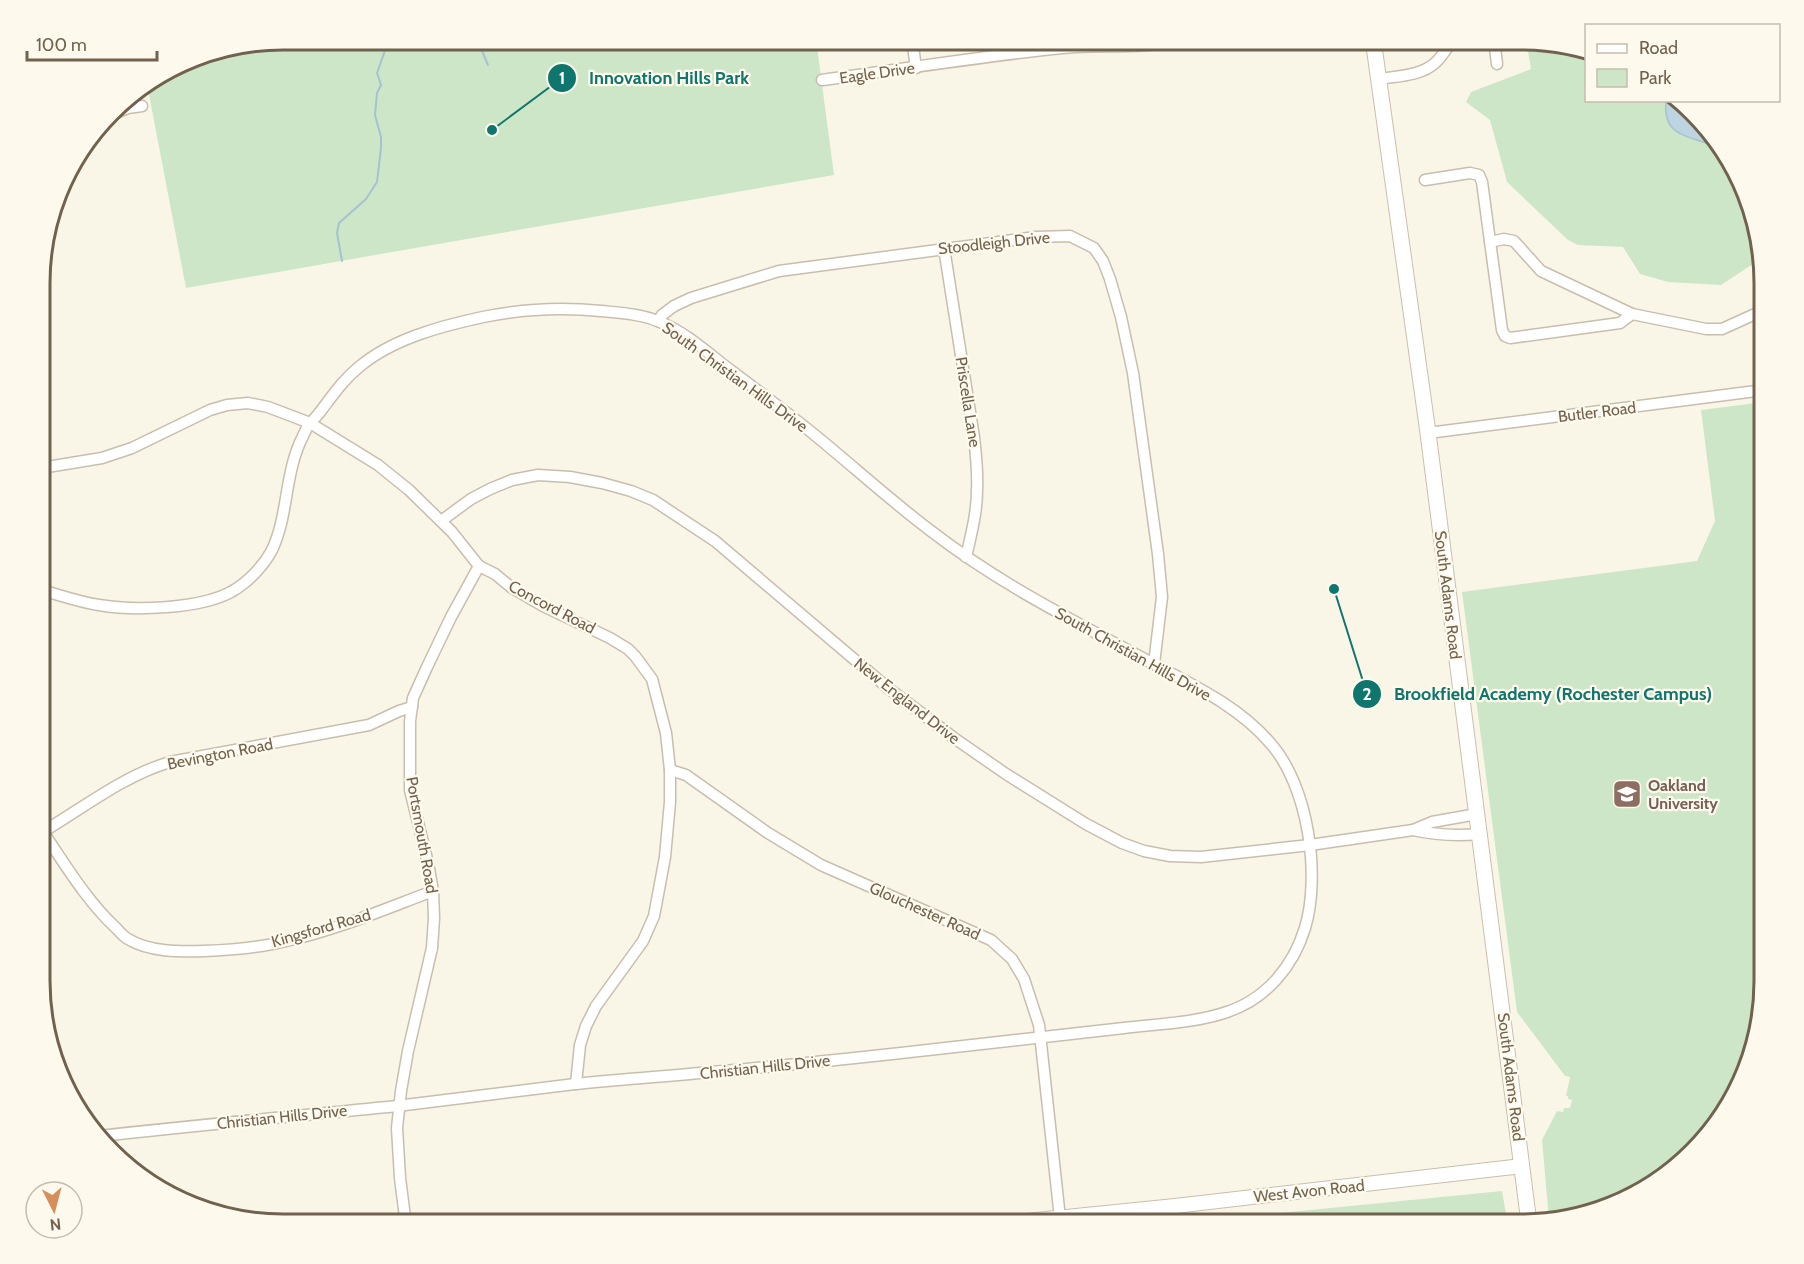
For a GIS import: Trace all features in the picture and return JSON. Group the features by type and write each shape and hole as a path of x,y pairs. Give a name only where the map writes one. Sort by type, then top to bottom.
{"main road":[{"name":"South Adams Road","path":"1375,50 1428,433 1528,1214"}],"street":[{"path":"914,50 916,68"},
{"name":"Eagle Drive","path":"822,80 1041,50"},
{"path":"1379,79 1429,68 1445,50"},
{"path":"1495,50 1497,64"},
{"path":"128,108 142,106"},
{"path":"1425,180 1470,173 1479,175 1482,182 1502,330 1505,336 1510,338 1620,323 1632,314"},
{"name":"Stoodleigh Drive","path":"658,321 674,306 691,298 778,271 1036,237 1070,236 1094,248 1103,261 1110,279 1133,373 1162,597 1154,664"},
{"path":"1490,242 1514,241 1541,272 1632,314 1706,329 1722,329 1754,315"},
{"name":"Priscella Lane","path":"944,248 977,465 974,519 966,557"},
{"name":"South Christian Hills Drive","path":"50,592 94,604 152,607 186,605 225,596 245,582 262,566 274,547 282,521 290,469 299,442 310,423 342,382 362,364 378,353 411,338 452,325 516,311 546,308 623,313 654,319 676,330 744,380 808,429 933,533 966,557 1014,588 1197,687 1236,712 1275,747 1288,768 1300,800 1310,845"},
{"name":"Butler Road","path":"1428,433 1754,391"},
{"name":"Concord Road","path":"50,467 102,458 132,448 210,410 227,405 248,403 268,407 310,423 378,465 409,490 441,521 479,566 543,606 628,649 652,679 666,733 670,770 668,830 654,916 643,941 596,1006 586,1026 580,1045 576,1084"},
{"name":"New England Drive","path":"441,521 471,499 512,480 538,475 570,477 602,483 653,500 716,541 888,688 954,738 1057,806 1113,838 1144,851 1170,856 1201,857 1310,845 1413,830 1432,822 1477,814"},
{"name":"Portsmouth Road","path":"405,1214 397,1128 408,1051 432,948 434,918 433,891 428,863 410,790 410,721 414,698 427,667 479,566"},
{"name":"Bevington Road","path":"50,828 131,777 151,768 170,762 369,725 412,707"},
{"name":"Glouchester Road","path":"670,770 686,775 768,833 820,865 991,940 1012,959 1032,999 1041,1037 1060,1214"},
{"name":"New England Drive","path":"1413,830 1434,835 1479,834"},
{"name":"Kingsford Road","path":"50,844 104,917 128,939 150,947 181,952 232,950 286,942 433,891"},
{"name":"Christian Hills Drive","path":"107,1135 576,1084 763,1067 1041,1037 1194,1019 1227,1012 1252,1000 1270,987 1298,947 1308,921 1312,891 1310,845"},
{"name":"West Avon Road","path":"1099,1214 1522,1166"}],"green space":[{"path":"267,50 817,50 834,175 186,288 149,92 193,67 222,57"},
{"path":"1528,50 1552,51 1582,57 1585,58 1585,102 1668,102 1675,107 1697,129 1715,153 1730,179 1747,222 1754,263 1721,285 1668,282 1640,274 1623,247 1578,245 1568,240 1507,182 1490,120 1466,102 1471,92 1531,69"},
{"name":"Oakland University","path":"1754,403 1753,1012 1747,1042 1730,1085 1715,1111 1697,1135 1675,1157 1651,1175 1611,1197 1582,1207 1548,1213 1542,1140 1557,1111 1563,1112 1564,1108 1570,1108 1572,1100 1566,1096 1570,1077 1565,1076 1517,1012 1462,592 1697,561 1715,521 1701,410"},
{"path":"1502,1191 1506,1214 1270,1214"}],"water":[{"path":"1666,102 1668,102 1697,129 1708,144 1674,130 1666,114"}],"waterway":[{"path":"342,261 337,233 339,223 366,199 377,182 381,148 381,137 375,115 377,93 381,85 377,73 385,50"},
{"path":"482,50 488,65"}],"place":[{"name":"Innovation Hills Park","path":"492,130"},
{"name":"Brookfield Academy (Rochester Campus)","path":"1334,589"},
{"name":"Oakland University","path":"1627,794"}]}
